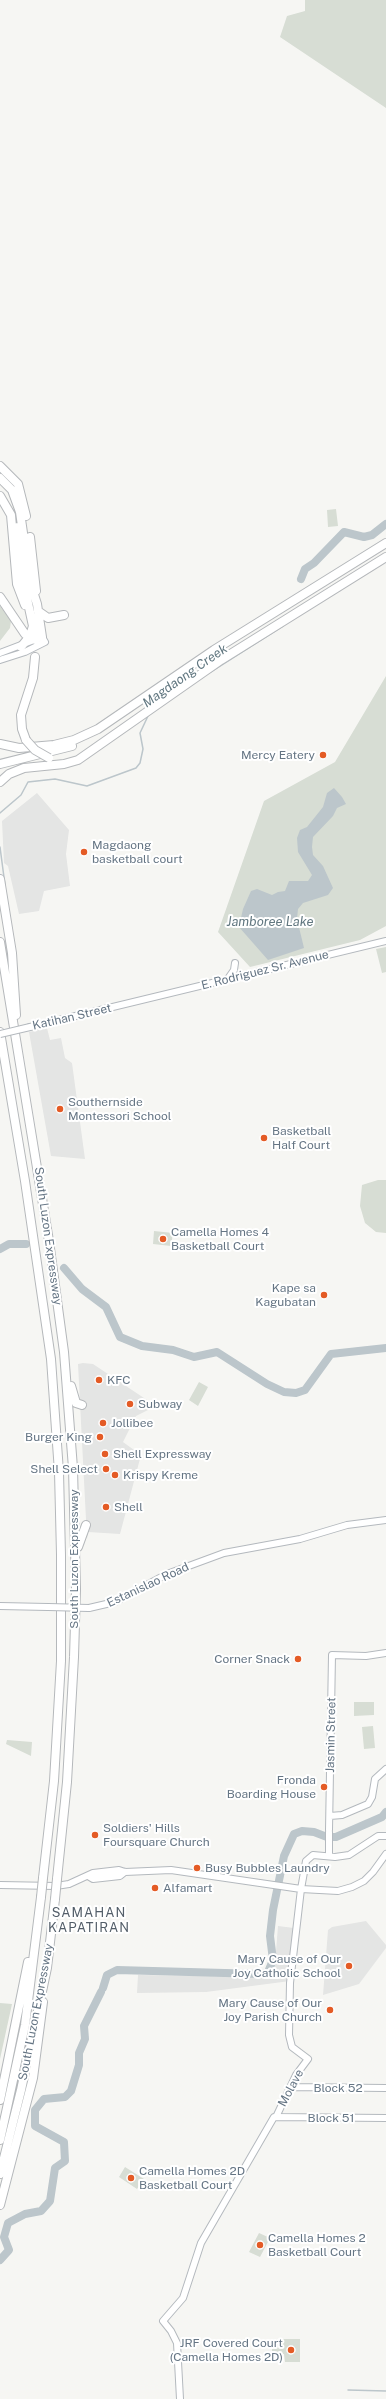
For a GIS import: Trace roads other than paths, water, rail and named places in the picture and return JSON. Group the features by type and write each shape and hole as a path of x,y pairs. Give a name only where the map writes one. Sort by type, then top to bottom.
{"highway":[{"path":"0,466 15,480 23,498 36,581 36,622 30,636 21,647"},
{"path":"0,478 12,490 18,505 30,582 37,607 48,618 64,615"},
{"path":"0,483 8,493 14,506 22,574 40,641"},
{"path":"0,496 8,508 12,523 17,584 36,622"},
{"path":"0,744 19,748 37,747 83,737 116,718 258,622 386,543"},
{"path":"0,782 9,774 20,769 64,764 82,758 221,660 386,557"},
{"path":"0,596 25,634"},
{"path":"35,658 33,678 21,715 22,729 26,740 35,750 49,758 65,760 82,758"},
{"path":"0,764 61,749 92,738 117,722 165,684"},
{"path":"0,879 12,953 19,1053"},
{"name":"South Luzon Expressway","path":"0,942 49,1241 64,1352 73,1468 75,1557 72,1699 63,1825 47,1968 21,2090 0,2174"},
{"name":"South Luzon Expressway","path":"0,1033 25,1181 51,1359 59,1472 61,1555 61,1661 54,1781 25,2025 0,2140"},
{"path":"64,1352 76,1403 82,1406"},
{"path":"75,1557 86,1525"},
{"path":"0,2100 27,1967 38,1924"},
{"path":"0,2205 33,2078 41,2031 47,1968"}],"street":[{"path":"0,653 40,641"},
{"path":"0,660 40,641"},
{"name":"E. Rodriguez Sr. Avenue","path":"144,1000 386,941"},
{"path":"227,980 234,970 235,963"},
{"name":"Katihan Street","path":"0,1033 144,1000"},
{"name":"Estanislao Road","path":"0,1606 89,1608 114,1602 167,1574 224,1553 300,1539 347,1525 386,1520"},
{"name":"Jasmin Street","path":"329,1856 332,1655 366,1656 386,1653"},
{"path":"330,1816 342,1815 368,1804 372,1797 375,1779 386,1769"},
{"path":"301,1889 308,1858 313,1855 349,1855 378,1836 386,1836"},
{"path":"0,1885 56,1886 93,1873 171,1870 301,1889 338,1891 352,1888 373,1872 386,1854"},
{"name":"Molave","path":"180,2399 177,2343 171,2331 163,2321 183,2298 201,2243 275,2118 290,2087 308,2059 292,2047 289,2034 290,1983 301,1889"},
{"name":"Block 52","path":"290,2087 386,2088"},
{"name":"Block 51","path":"275,2118 386,2118"}],"water":[{"name":"Jamboree Lake","path":"334,788 346,804 337,808 333,816 313,837 312,847 313,855 323,866 333,888 328,895 303,903 298,909 297,919 304,948 268,960 239,927 243,909 251,891 257,889 272,895 285,891 289,881 308,881 312,875 298,852 297,838 300,830 307,827 323,807 327,793"}],"waterway":[{"name":"Magdaong Creek","path":"301,579 305,569 314,563 344,532 364,537 372,535 386,524"},
{"name":"Magdaong Creek","path":"209,673 283,626"},
{"name":"Magdaong Creek","path":"0,813 21,795 28,782 55,779 87,786 136,768 140,763 143,749 140,733 148,716"},
{"name":"Magdaong Creek","path":"0,847 5,885"},
{"path":"0,1249 9,1244 26,1244"},
{"path":"64,1268 82,1289 106,1307 120,1337 142,1346 173,1350 194,1357 217,1352 267,1384 284,1392 296,1393 305,1390 331,1354 386,1348"},
{"path":"103,1988 107,1975 117,1970 261,1974 268,1972 273,1960 270,1936 273,1910 284,1856 294,1834 302,1831 314,1832 327,1837 336,1837 382,1817 386,1812"},
{"path":"0,2260 9,2250 4,2237 8,2223 25,2214 41,2211 50,2201 55,2168 65,2161 64,2142 35,2126 35,2110 44,2099 65,2097 71,2091 79,2065 79,2053 85,2039 84,2026 101,1992"},
{"path":"348,2390 386,2391"}],"place":[{"name":"Mercy Eatery","path":"323,755"},
{"name":"Magdaong basketball court","path":"84,852"},
{"name":"Southernside Montessori School","path":"60,1109"},
{"name":"Basketball Half Court","path":"264,1138"},
{"name":"Camella Homes 4 Basketball Court","path":"163,1239"},
{"name":"Kape sa Kagubatan","path":"324,1295"},
{"name":"KFC","path":"99,1380"},
{"name":"Subway","path":"130,1404"},
{"name":"Jollibee","path":"103,1423"},
{"name":"Burger King","path":"100,1437"},
{"name":"Shell Expressway","path":"105,1454"},
{"name":"Shell Select","path":"106,1469"},
{"name":"Krispy Kreme","path":"115,1475"},
{"name":"Shell","path":"106,1507"},
{"name":"Corner Snack","path":"298,1659"},
{"name":"Fronda Boarding House","path":"324,1787"},
{"name":"Soldiers' Hills Foursquare Church","path":"95,1835"},
{"name":"Busy Bubbles Laundry","path":"197,1868"},
{"name":"Alfamart","path":"155,1888"},
{"name":"Mary Cause of Our Joy Catholic School","path":"349,1966"},
{"name":"Mary Cause of Our Joy Parish Church","path":"330,2010"},
{"name":"Camella Homes 2D Basketball Court","path":"131,2178"},
{"name":"Camella Homes 2 Basketball Court","path":"260,2245"},
{"name":"JRF Covered Court (Camella Homes 2D)","path":"291,2350"}],"district":[{"name":"SAMAHAN KAPATIRAN","path":"89,1920"}]}
